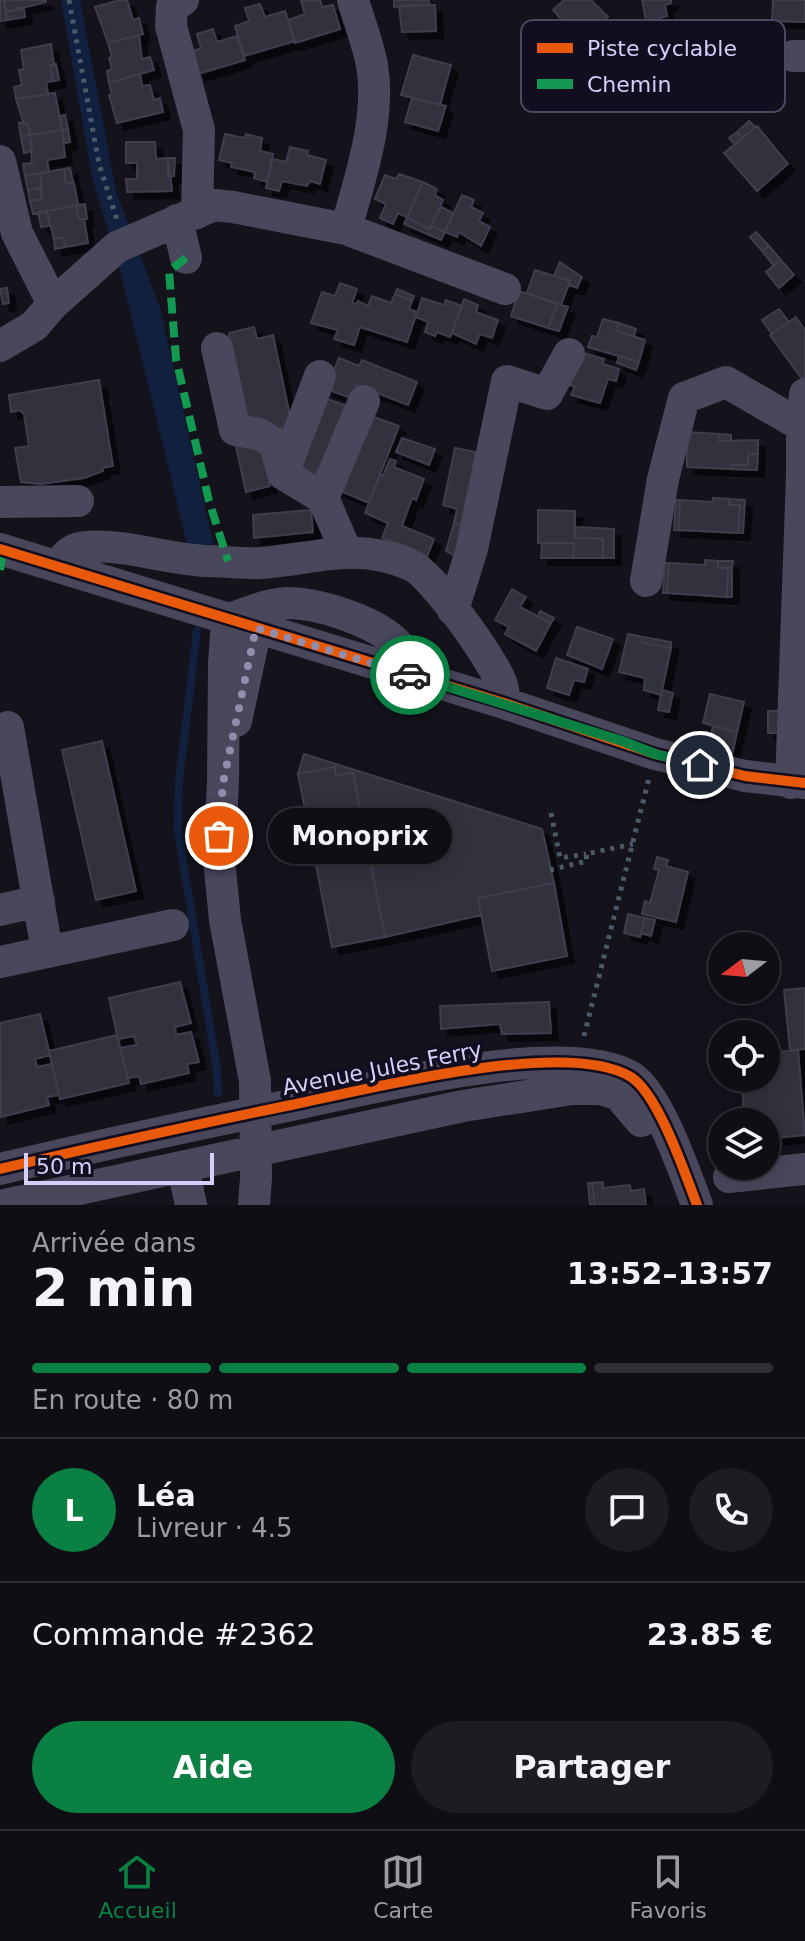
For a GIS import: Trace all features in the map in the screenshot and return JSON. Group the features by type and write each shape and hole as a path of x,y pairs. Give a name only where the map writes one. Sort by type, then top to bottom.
{"street":[{"path":"183,0 172,7 171,26 199,130 187,217 186,258"},
{"path":"346,229 363,171 372,113 372,67 353,0"},
{"path":"0,161 17,233 53,304"},
{"path":"0,346 34,326 53,304 117,247 214,205 346,229 505,289"},
{"path":"217,348 235,430 259,434 275,444 283,474 323,498 346,551"},
{"path":"453,610 472,549 507,381 547,394 569,354"},
{"path":"283,474 320,376"},
{"path":"1,556 58,566 504,703 655,754 745,776 798,783 803,410 726,382 684,398 663,479 646,581"},
{"path":"323,498 364,401"},
{"path":"0,502 78,501"},
{"path":"58,566 68,551 84,547 124,548 202,561 261,563 346,551 380,554 414,567 435,586 480,647 503,686 504,703"},
{"path":"242,624 223,783 219,859 225,920 255,1081 254,1205"},
{"path":"8,727 47,951"},
{"path":"0,910 39,901"},
{"path":"0,962 173,925"},
{"name":"Avenue Jules Ferry","path":"0,1169 450,1072 551,1063 606,1067 633,1078 646,1091 679,1156 694,1205"},
{"name":"Avenue Jules Ferry","path":"5,1205 463,1106 572,1089 600,1089 618,1094 633,1109 694,1205"},
{"path":"183,1168 191,1205"},
{"path":"780,1172 805,1169"}],"path":[{"path":"69,0 99,164 125,243"},
{"path":"584,1038 655,754"},
{"path":"551,813 560,858 633,844"},
{"path":"550,870 587,861 586,854"}],"water":[{"path":"61,0 80,0 116,191 160,308 214,547 188,547 119,267 92,177"}],"building":[{"path":"0,0 4,0 7,20 0,21"},
{"path":"4,0 46,0 46,2 6,12"},
{"path":"127,0 133,20 139,18 143,34 108,43 95,7"},
{"path":"320,0 322,7 333,5 340,29 295,43 288,20 305,14 301,1"},
{"path":"394,0 429,0 429,5 394,7"},
{"path":"564,0 591,0 608,17 605,20 562,20 553,10"},
{"path":"642,0 671,0 665,5 667,16 659,20 646,20"},
{"path":"773,0 805,0 805,22 772,20"},
{"path":"260,4 265,17 285,11 295,41 244,56 235,26 249,21 245,8"},
{"path":"435,5 436,31 402,32 399,6"},
{"path":"24,9 25,17 7,20 6,12"},
{"path":"213,29 217,42 237,36 245,60 198,74 191,52 201,48 197,34"},
{"path":"139,35 142,59 150,57 154,70 109,83 107,71 112,69 109,58 112,57 108,43"},
{"path":"51,44 54,65 50,65 53,81 46,82 48,94 16,99 14,87 22,85 19,70 24,69 21,50"},
{"path":"413,55 451,65 440,105 401,95"},
{"path":"56,64 59,80 53,81 50,65"},
{"path":"140,74 142,86 150,85 154,100 160,98 163,112 117,123 109,83"},
{"path":"55,93 62,130 30,135 16,99"},
{"path":"412,98 446,106 438,131 405,122"},
{"path":"65,115 68,129 62,130 60,116"},
{"path":"749,121 755,127 742,138 737,132"},
{"path":"19,123 28,124 30,135 21,137"},
{"path":"757,126 788,164 757,191 724,153"},
{"path":"68,129 70,142 65,143 62,130"},
{"path":"62,130 65,157 47,160 49,172 25,176 23,164 32,163 30,135"},
{"path":"737,132 742,138 735,145 729,138"},
{"path":"225,134 262,138 260,151 273,154 267,182 254,178 255,172 231,167 232,163 219,160"},
{"path":"30,135 32,151 24,153 21,137"},
{"path":"126,142 155,142 156,159 168,158 172,191 127,192 126,179 137,179 137,163 126,163"},
{"path":"290,147 326,160 320,184 310,181 307,186 282,181 279,191 266,188 273,159 286,162"},
{"path":"168,158 175,158 174,176 168,177"},
{"path":"70,168 73,182 66,184 64,169"},
{"path":"64,169 66,184 74,183 78,205 33,214 30,201 42,199 40,173"},
{"path":"40,173 42,187 28,190 25,176"},
{"path":"399,174 423,182 407,217 398,213 393,224 380,218 386,204 375,199 385,175 396,179"},
{"path":"423,182 437,189 435,195 443,200 430,229 407,217"},
{"path":"39,188 42,199 30,201 28,190"},
{"path":"462,195 474,200 471,207 483,213 479,221 490,227 481,246 459,232 457,237 445,232"},
{"path":"85,204 87,219 79,220 76,205"},
{"path":"76,205 79,220 84,219 88,243 65,247 63,237 54,239 47,211"},
{"path":"441,207 453,213 445,232 431,226"},
{"path":"47,211 50,226 41,227 38,212"},
{"path":"407,217 430,229 431,226 445,232 441,240 404,224"},
{"path":"756,232 769,246 762,251 750,237"},
{"path":"63,237 65,247 55,249 54,239"},
{"path":"769,246 781,260 774,266 762,251"},
{"path":"781,260 794,275 779,288 766,272"},
{"path":"560,262 582,277 577,288 569,285 570,281 554,276"},
{"path":"535,270 570,281 561,305 527,293"},
{"path":"340,283 357,289 352,303 356,304 358,301 368,306 372,296 391,303 395,294 412,301 409,309 417,312 407,342 360,327 354,345 334,339 338,330 311,323 322,292 335,296"},
{"path":"7,288 9,303 3,304 0,289"},
{"path":"397,289 414,296 412,301 395,294"},
{"path":"519,291 557,304 548,328 511,316"},
{"path":"422,298 444,305 446,300 462,306 450,337 425,332 428,322 416,317"},
{"path":"464,299 478,305 476,312 498,320 492,338 480,334 476,344 452,333"},
{"path":"557,304 568,307 559,331 548,328"},
{"path":"779,309 789,322 772,334 762,320"},
{"path":"796,317 805,330 805,377 802,379 770,335"},
{"path":"603,319 619,323 616,331 645,340 639,362 588,347 592,336 597,337"},
{"path":"619,323 636,329 634,336 616,331"},
{"path":"254,327 257,339 273,335 292,426 268,432 243,424 229,333"},
{"path":"580,352 604,359 603,364 619,369 616,381 608,379 600,403 571,395 575,387 561,381"},
{"path":"619,356 639,362 636,370 617,363"},
{"path":"339,358 359,366 362,360 417,382 408,405 356,385 351,398 326,389"},
{"path":"99,380 113,466 84,478 41,484 21,482 15,448 29,446 24,414 20,410 11,412 9,395"},
{"path":"322,397 347,406 317,480 293,470"},
{"path":"374,417 399,426 369,503 336,489"},
{"path":"687,432 719,434 719,441 758,440 758,454 748,454 748,465 731,465 731,469 687,467"},
{"path":"719,434 731,435 731,441 719,441"},
{"path":"402,438 435,449 429,465 396,452"},
{"path":"262,442 270,486 246,492 236,447"},
{"path":"455,448 476,452 461,525 454,523 457,509 443,505"},
{"path":"748,454 758,454 757,470 731,469 731,465 748,465"},
{"path":"390,459 396,461 394,467 424,479 416,500 412,498 402,526 434,539 426,559 406,546 382,538 388,523 365,513 380,474 383,476"},
{"path":"713,498 729,499 729,505 740,505 738,533 679,530 680,500 713,502"},
{"path":"729,499 745,500 743,533 738,533 740,505 729,505"},
{"path":"676,500 680,500 679,530 674,530"},
{"path":"311,510 313,532 254,538 253,515"},
{"path":"538,510 575,511 575,538 603,539 603,558 573,558 574,543 538,543"},
{"path":"454,523 461,525 455,556 446,551"},
{"path":"575,527 614,529 614,558 603,558 603,539 575,538"},
{"path":"542,543 574,543 573,558 541,558"},
{"path":"705,560 718,561 718,568 728,568 727,597 667,593 669,563 705,565"},
{"path":"718,561 733,561 732,568 718,568"},
{"path":"665,563 669,563 667,593 663,593"},
{"path":"728,568 732,568 732,597 727,597"},
{"path":"512,589 526,597 520,607 551,623 536,651 505,634 509,627 495,620"},
{"path":"540,611 554,618 551,623 538,616"},
{"path":"577,627 613,639 602,669 567,655"},
{"path":"628,634 643,637 642,643 671,648 661,695 644,690 645,678 619,672"},
{"path":"643,637 671,642 671,648 642,643"},
{"path":"556,658 588,669 584,682 574,680 569,695 547,688"},
{"path":"662,690 673,693 669,712 658,710"},
{"path":"710,694 744,702 737,732 703,723"},
{"path":"768,711 783,711 782,733 768,733"},
{"path":"713,726 737,732 732,755 707,749"},
{"path":"102,741 136,891 96,900 62,750"},
{"path":"304,754 542,829 554,883 478,898 481,915 385,937 353,773 336,776 335,767 298,774"},
{"path":"335,767 336,776 353,773 385,937 332,947 298,774"},
{"path":"657,857 668,860 666,866 688,872 676,922 642,914 645,901 650,903 659,870 654,869"},
{"path":"554,883 567,956 492,971 478,898"},
{"path":"628,914 645,918 640,937 624,933"},
{"path":"645,918 655,920 651,936 641,933"},
{"path":"180,982 191,1023 175,1027 176,1035 191,1032 199,1062 187,1064 189,1073 141,1084 139,1076 128,1078 120,1048 137,1045 134,1036 118,1039 109,998"},
{"path":"805,988 805,1049 790,1050 784,990"},
{"path":"549,1002 551,1033 502,1034 500,1024 441,1029 440,1006"},
{"path":"40,1014 50,1055 35,1059 37,1067 52,1064 59,1095 47,1097 49,1105 1,1117 0,1023"},
{"path":"117,1035 129,1083 60,1099 49,1051"},
{"path":"798,1050 805,1135 780,1138 780,1108 744,1108 742,1092 780,1092 780,1052"},
{"path":"603,1182 603,1188 630,1185 631,1191 644,1189 646,1205 595,1205 592,1183"},
{"path":"588,1183 592,1183 595,1205 590,1205"}],"waterway":[{"path":"197,631 179,780 178,831 217,1070 218,1093"}],"marked path":[{"path":"186,258 169,271 176,359 209,501 228,561"},
{"path":"0,570 3,550"}],"cycle path":[{"path":"0,549 504,703 655,754 745,776 805,783"},
{"path":"0,1169 414,1079 515,1064 561,1062 601,1066 631,1077 641,1086 670,1135 697,1205"}],"way so far":[{"path":"219,836 223,783 256,628 410,675"}],"place":[{"name":"Monoprix","path":"219,836"}],"route":[{"path":"410,675 655,754 700,765"}]}
